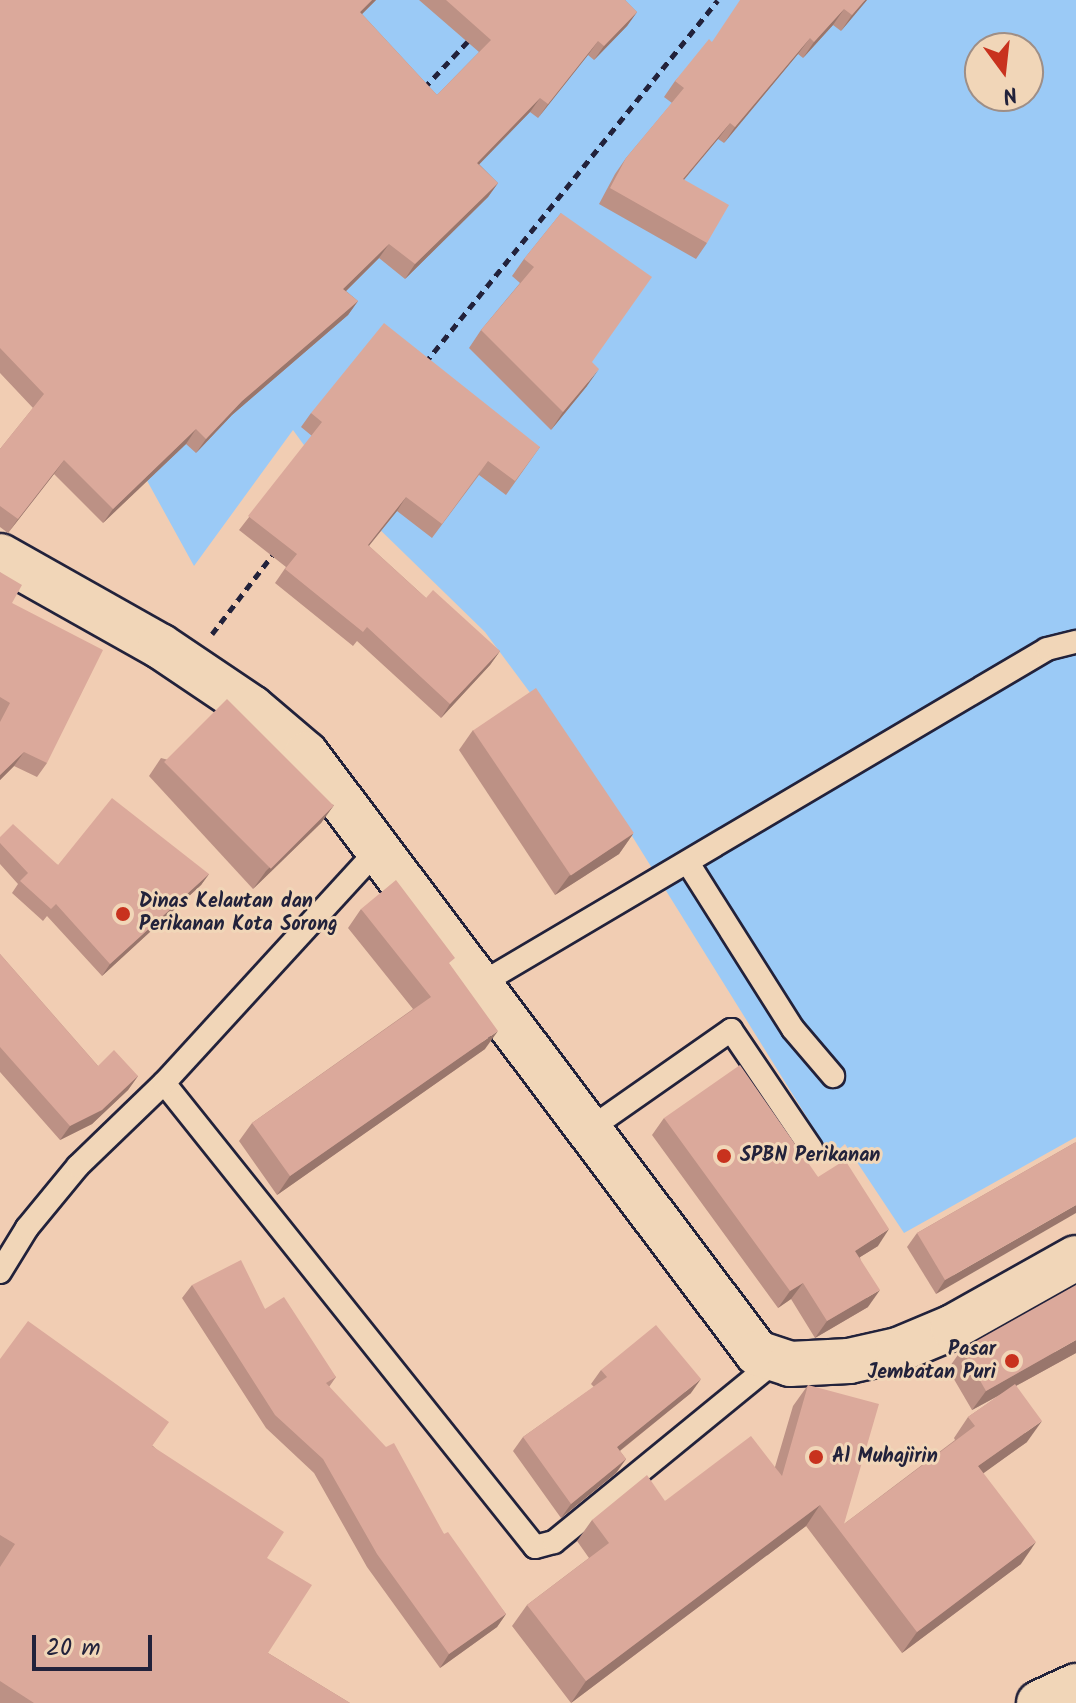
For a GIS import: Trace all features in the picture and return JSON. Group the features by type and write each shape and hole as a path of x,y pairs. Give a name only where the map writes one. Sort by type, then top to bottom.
{"street":[{"path":"0,556 188,664 252,708 306,754 380,847 591,1128 746,1341 774,1362 849,1361 898,1350 953,1327 1076,1258"},
{"path":"1039,1703 1076,1686"}],"lane":[{"path":"482,983 1047,649 1076,642"},
{"path":"0,1272 27,1228 78,1166 164,1083 380,847"},
{"path":"688,863 793,1029 833,1076"},
{"path":"591,1128 731,1030 811,1148"},
{"path":"164,1083 535,1547 554,1542 774,1362"}],"path":[{"path":"419,370 718,0"},
{"path":"420,93 475,35"},
{"path":"188,664 282,542"}],"water":[{"path":"0,0 1076,0 1076,1137 904,1233 845,1144 831,1156 609,799 485,632 330,481 293,430 194,566 112,417"}],"building":[{"path":"0,0 372,0 360,12 437,95 491,40 446,0 625,0 637,12 604,46 598,41 548,104 540,98 477,163 498,183 415,264 389,244 343,289 358,301 242,401 206,439 196,429 113,509 64,460 18,519 0,506 0,449 44,394 0,348"},
{"path":"740,0 865,0 852,15 844,9 814,42 810,38 735,127 730,123 683,179 729,205 707,243 610,188 626,158 684,88 675,81 709,39 712,42"},
{"path":"561,213 652,277 592,362 599,369 563,412 481,330 534,267 524,259"},
{"path":"384,323 540,447 515,481 488,461 442,524 406,497 368,545 426,598 433,590 500,651 450,704 367,627 363,632 285,569 297,554 248,516 322,422 311,413"},
{"path":"0,572 22,585 12,603 103,650 47,763 24,752 0,775 0,722 10,703 0,697"},
{"path":"536,688 634,833 571,876 473,730"},
{"path":"227,699 334,806 271,869 164,762"},
{"path":"112,798 209,874 110,964 56,904 51,909 20,881 28,873 0,843 0,837 13,824 58,865"},
{"path":"396,880 455,958 449,963 498,1031 290,1176 252,1123 431,997 361,909"},
{"path":"0,954 98,1066 114,1050 138,1076 102,1110 70,1126 0,1047"},
{"path":"740,1065 818,1177 845,1160 889,1229 855,1251 880,1290 827,1321 803,1283 790,1291 664,1118"},
{"path":"1076,1142 1076,1205 945,1280 917,1233"},
{"path":"241,1260 265,1309 284,1297 336,1377 326,1383 386,1447 394,1443 444,1534 448,1532 506,1614 449,1654 377,1554 323,1459 275,1415 192,1285"},
{"name":"Pasar Jembatan Puri","path":"1076,1285 1076,1340 986,1391 962,1349"},
{"path":"28,1321 169,1422 152,1446 284,1532 267,1558 312,1585 268,1653 350,1703 34,1703 0,1681 0,1567 15,1544 0,1535 0,1359"},
{"path":"656,1325 701,1379 617,1447 626,1459 571,1504 523,1437 607,1377 601,1370"},
{"path":"1015,1384 1042,1421 978,1466 1036,1542 917,1632 820,1505 586,1681 527,1605 609,1543 592,1520 647,1475 665,1501 751,1436 782,1476 808,1385 879,1404 844,1524 975,1426 968,1417"}],"place":[{"name":"Dinas Kelautan dan Perikanan Kota Sorong","path":"123,914"},
{"name":"SPBN Perikanan","path":"724,1156"},
{"name":"Pasar Jembatan Puri","path":"1012,1361"},
{"name":"Al Muhajirin","path":"816,1457"}]}
